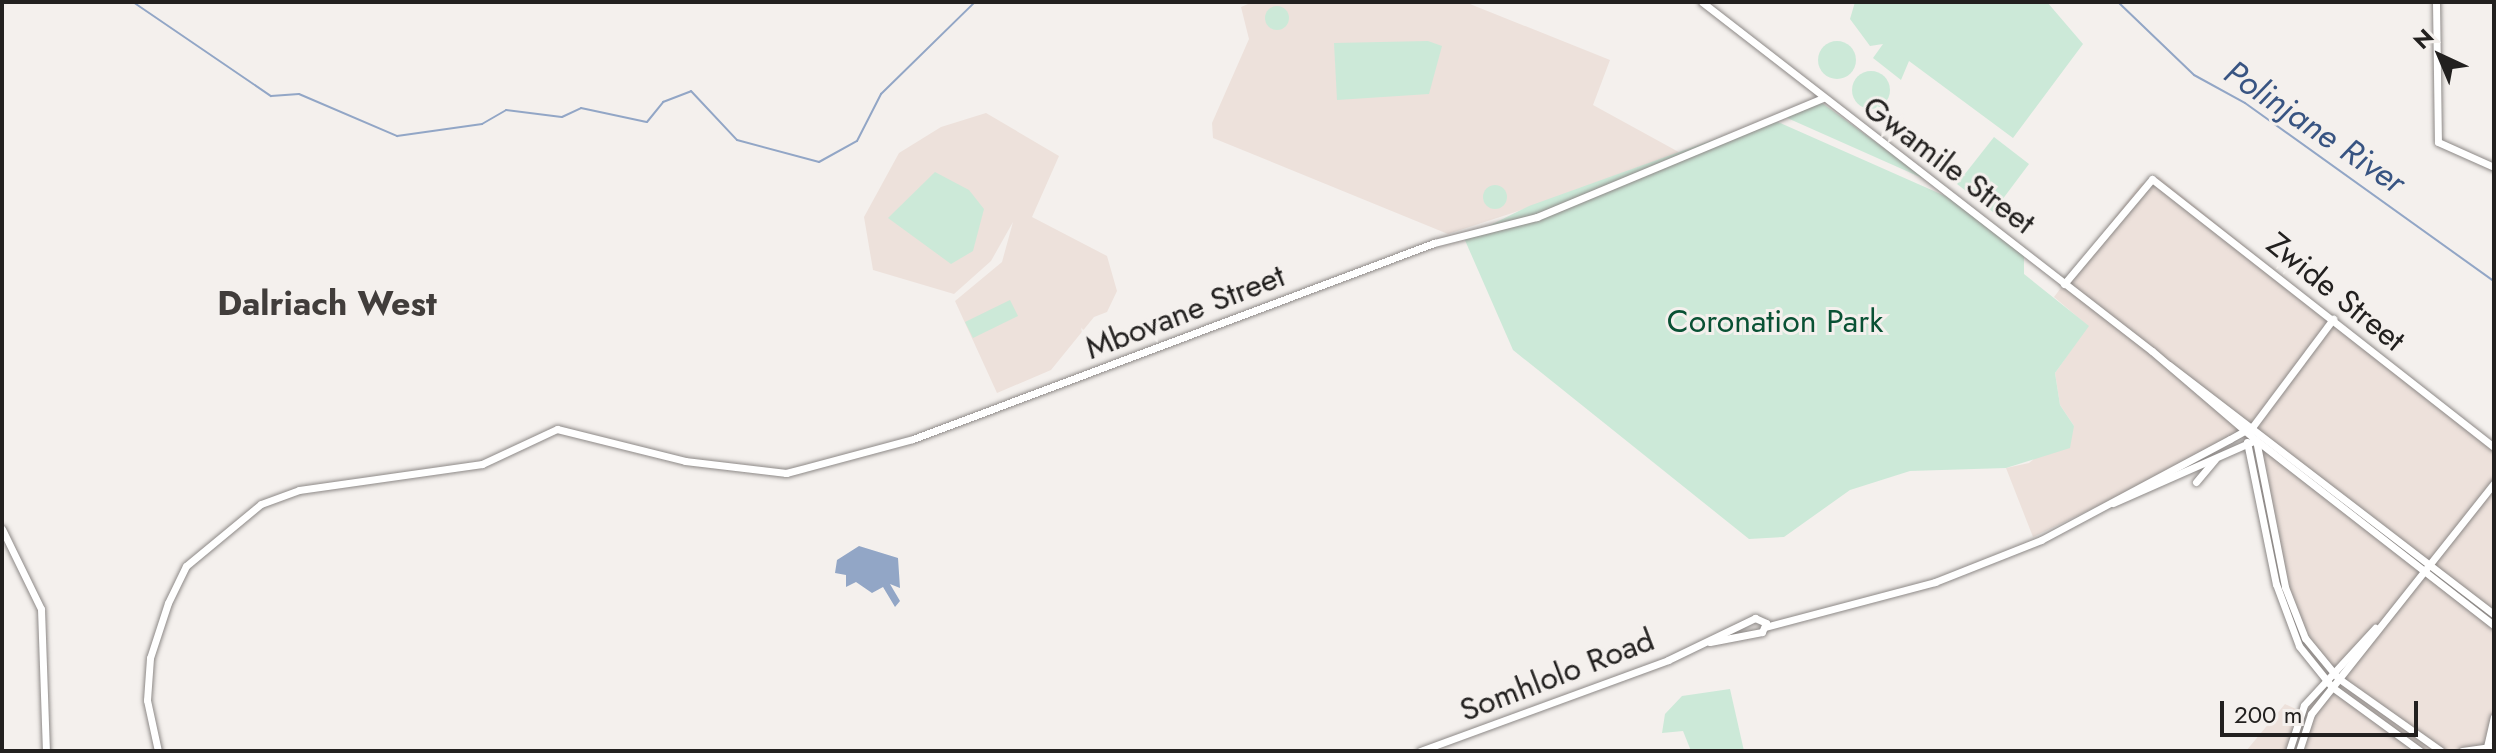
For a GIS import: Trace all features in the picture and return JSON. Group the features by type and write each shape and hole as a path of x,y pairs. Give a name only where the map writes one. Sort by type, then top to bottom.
{"main road":[{"name":"Gwamile Street","path":"1702,2 2494,614"},
{"path":"2436,2 2438,142 2494,167"},
{"name":"Mbovane Street","path":"158,751 147,700 150,658 186,566 223,530 299,490 482,464 549,430 685,461 786,473 913,439 1434,243 1537,217 1823,98"},
{"name":"Zwide Street","path":"2064,284 2147,180 2333,319 2494,447"},
{"path":"2333,319 2253,426 2252,442 2287,624 2323,680 2420,751"},
{"name":"Gwamile Street","path":"2167,364 2244,431"},
{"name":"Somhlolo Road","path":"1420,751 1751,627 1935,582 2041,540 2253,426"},
{"path":"2244,431 2252,442 2494,625"},
{"name":"Somhlolo Road","path":"2097,508 2252,442"},
{"path":"2215,447 2225,453"},
{"path":"2262,449 2297,624 2331,672 2441,751"},
{"path":"2196,482 2216,457"},
{"path":"2299,751 2311,714 2377,626 2494,483"},
{"path":"2,529 41,609 38,688 46,751"},
{"name":"Somhlolo Road","path":"1751,627 1764,624"},
{"path":"2289,751 2300,713 2323,680 2377,626"},
{"path":"2489,749 2494,717"},
{"path":"2489,749 2494,735"},
{"path":"2462,751 2489,749"}],"shaded area":[{"path":"1253,2 1465,2 1610,60 1593,105 1686,156 1448,234 1213,138 1212,123 1249,39 1241,7"},
{"path":"986,113 1059,156 1032,217 1107,256 1117,291 1107,312 1094,317 1051,370 997,393 955,301 1002,262 1013,222 991,261 954,294 873,270 864,217 899,153 941,127"},
{"path":"2159,177 2494,447 2494,717 2486,751 2246,751 2285,704 2298,710 2323,680 2287,624 2243,436 2033,537 2006,468 2029,463 2074,426 2060,405 2055,373 2088,326 2054,297 2140,184"}],"green space":[{"path":"1855,2 2047,2 2083,44 2013,138 1909,61 1901,80 1873,58 1883,44 1870,46 1850,19"},
{"path":"1277,6 1288,13 1289,18 1282,29 1277,30 1266,23 1265,18 1272,7"},
{"path":"1428,41 1442,46 1429,94 1337,100 1334,43"},
{"path":"1837,41 1851,46 1856,60 1851,74 1837,79 1823,74 1818,60 1823,46"},
{"path":"1871,71 1884,77 1890,90 1884,103 1871,109 1858,103 1852,90 1858,77"},
{"path":"1822,103 1929,181 1785,117"},
{"name":"Coronation Park","path":"1771,119 1961,203 2024,253 2024,274 2089,326 2055,373 2060,405 2074,426 2070,448 2006,468 1910,471 1850,490 1784,537 1749,539 1513,350 1464,238 1529,206"},
{"path":"1994,137 2029,164 1993,212 1957,184"},
{"path":"935,172 969,190 984,209 973,251 951,264 888,218"},
{"path":"1495,185 1504,188 1507,197 1504,206 1495,209 1486,206 1483,197 1486,188"},
{"path":"1010,300 1018,316 973,338 965,322"},
{"path":"1730,689 1744,751 1691,751 1683,731 1662,733 1665,714 1682,696"}],"water":[{"path":"859,546 898,558 900,588 890,584 900,601 895,607 883,587 872,593 856,582 846,587 846,575 835,573 837,560"}],"waterway":[{"name":"Polinjane River","path":"133,2 271,96 299,94 397,136 482,124 506,110 562,117 581,108 647,122 663,102 691,91 737,140 819,162 857,141 881,94 975,2"},
{"name":"Polinjane River","path":"2118,2 2194,75 2245,103 2494,281"}],"district":[{"name":"Dalriach West","path":"327,304"}]}
